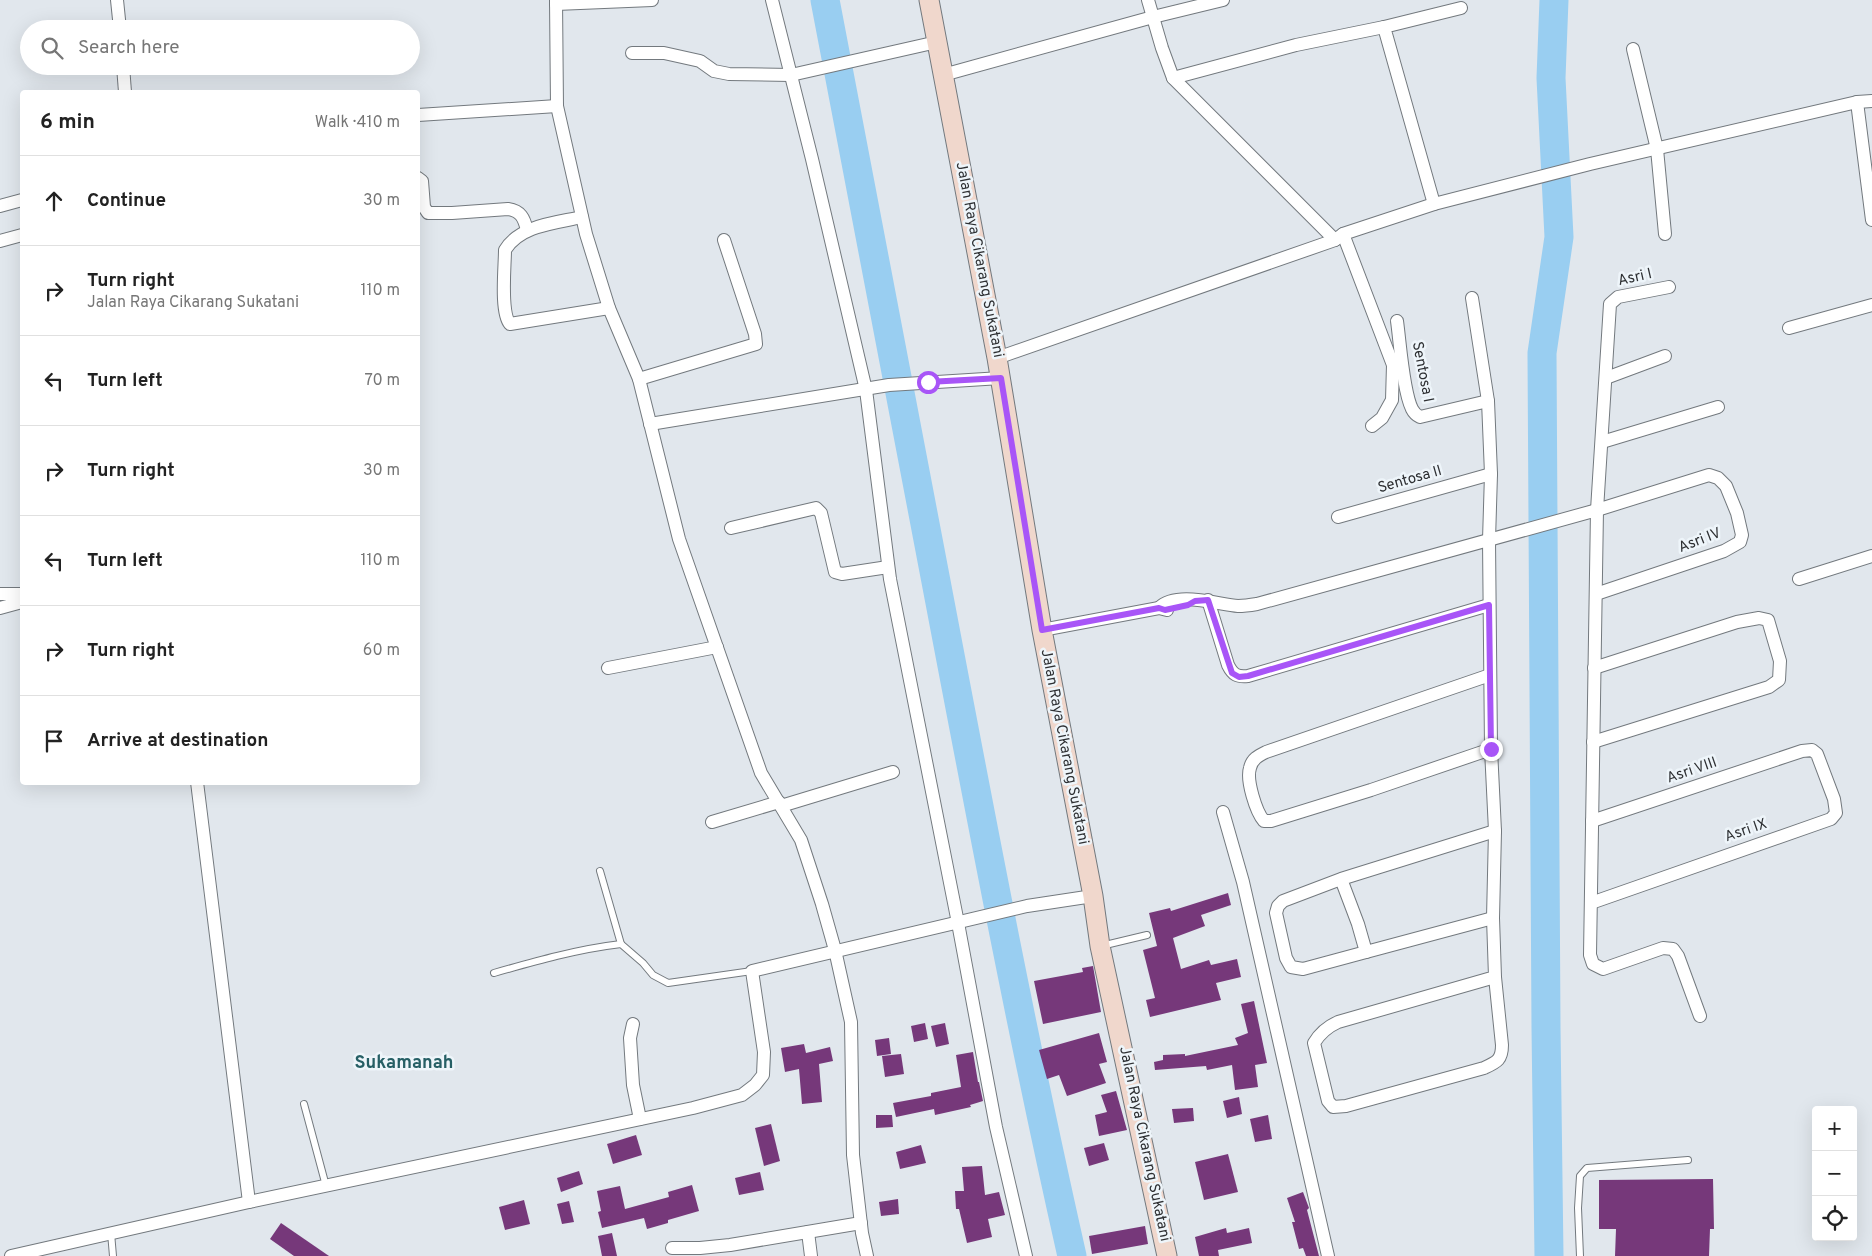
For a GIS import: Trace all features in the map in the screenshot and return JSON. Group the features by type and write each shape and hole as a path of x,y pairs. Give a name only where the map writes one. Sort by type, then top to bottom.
{"main road":[{"name":"Jalan Raya Cikarang Sukatani","path":"929,0 1001,378 1042,630 1093,896 1100,946 1168,1256"}],"street":[{"path":"117,0 119,20"},
{"path":"652,0 556,2 557,106 586,234 609,308 639,379 679,539 762,773 801,840 835,950 851,1022 854,1155 861,1223 868,1256"},
{"path":"772,0 866,390 888,566 996,1127 1026,1256"},
{"path":"1148,0 1173,78 1339,237 1393,365 1392,400 1382,418 1372,426"},
{"path":"943,75 1153,17 1223,0"},
{"path":"1173,78 1296,45 1384,27 1461,8"},
{"path":"1384,27 1434,204"},
{"path":"632,53 664,53 700,61 714,71 729,74 791,75 937,42"},
{"path":"1633,49 1657,149 1665,234"},
{"path":"124,75 125,90"},
{"path":"997,358 1434,204 1590,164 1857,102 1872,101"},
{"path":"1857,102 1868,150 1872,220"},
{"path":"420,115 557,106"},
{"path":"420,180 422,181 424,207 428,213 508,209 516,211 522,216 527,230"},
{"path":"0,206 20,201"},
{"path":"582,217 527,230 509,243 505,250 505,306 507,320 510,324 609,308"},
{"path":"0,241 20,236"},
{"path":"639,379 756,344 755,334 724,240"},
{"name":"Asri I","path":"1606,378 1610,304 1618,297 1669,287"},
{"path":"1472,298 1488,401 1491,474 1489,605 1491,749 1495,831 1493,918 1495,977 1502,1055 1496,1063 1484,1068 1346,1106 1333,1107 1328,1101 1314,1043 1319,1034 1329,1026 1495,977"},
{"path":"1790,328 1872,305"},
{"name":"Sentosa I","path":"1396,320 1407,392 1412,411 1416,415 1420,417 1488,401"},
{"path":"1665,356 1606,378 1597,510 1590,954 1593,964 1603,969 1662,948 1673,948 1678,956 1700,1016"},
{"path":"650,424 889,385 1001,378"},
{"path":"1602,442 1718,407"},
{"name":"Sentosa II","path":"1338,517 1491,474"},
{"name":"Asri IV","path":"1596,594 1724,551 1740,542 1742,535 1737,513 1726,486 1718,478 1709,475 1597,510"},
{"path":"730,528 816,508 821,513 835,572 842,574 888,566"},
{"path":"1042,630 1159,608 1164,604 1186,599 1239,606 1257,604 1597,510"},
{"path":"1799,579 1872,556"},
{"path":"0,594 20,594"},
{"path":"1201,601 1228,665 1232,673 1239,677 1248,676 1489,605"},
{"path":"0,608 20,603"},
{"path":"1593,742 1768,687 1779,680 1780,661 1768,620 1758,618 1738,622 1594,668"},
{"path":"608,668 717,647"},
{"path":"1490,675 1266,752 1254,759 1249,769 1249,782 1259,815 1264,821 1271,821 1371,790 1491,749"},
{"name":"Asri IX","path":"1591,903 1831,819 1836,813 1834,799 1817,754 1812,750 1802,751"},
{"name":"Asri VIII","path":"1592,821 1802,751"},
{"path":"712,822 893,772"},
{"path":"197,785 249,1202"},
{"path":"1223,812 1250,910 1328,1256"},
{"path":"1493,918 1303,969 1291,967 1286,958 1276,913 1278,906 1283,901 1341,879 1495,831"},
{"path":"1341,879 1358,924 1366,952"},
{"path":"11,1256 249,1202 727,1100 742,1095 755,1085 763,1075 764,1052 752,971 1027,906 1093,896"},
{"path":"633,1024 630,1038 633,1085 640,1119"},
{"path":"672,1248 700,1248 861,1223"},
{"path":"808,1232 811,1256"}],"lane":[{"path":"600,871 621,944 658,979 668,983 752,971"},
{"path":"1100,946 1147,935"},
{"path":"494,973 583,950 621,944"},
{"path":"304,1104 326,1186"},
{"path":"1580,1256 1578,1208 1580,1176 1587,1168 1688,1160"},
{"path":"111,1233 113,1256"}],"building":[{"path":"1228,893 1231,905 1201,915 1205,926 1173,938 1181,969 1209,960 1211,965 1237,959 1241,977 1216,983 1221,1000 1150,1017 1146,1000 1155,998 1143,950 1157,946 1149,913 1170,908 1171,911"},
{"path":"1093,966 1101,1012 1043,1024 1034,981 1083,972 1082,968"},
{"path":"1254,1001 1267,1063 1255,1065 1258,1087 1235,1090 1232,1065 1207,1070 1206,1066 1155,1070 1154,1062 1163,1060 1163,1055 1185,1054 1185,1056 1238,1045 1235,1038 1248,1033 1241,1004"},
{"path":"925,1023 928,1039 914,1042 911,1026"},
{"path":"945,1023 949,1044 936,1047 931,1026"},
{"path":"1099,1033 1107,1062 1099,1064 1106,1083 1067,1096 1059,1075 1047,1079 1039,1050"},
{"path":"889,1038 891,1054 877,1056 875,1040"},
{"path":"804,1044 806,1053 830,1047 833,1061 819,1064 822,1102 802,1104 799,1069 785,1072 781,1048"},
{"path":"973,1052 983,1101 970,1105 971,1107 935,1115 934,1109 896,1117 893,1103 931,1096 931,1093 961,1087 956,1055"},
{"path":"901,1054 904,1074 885,1077 882,1056"},
{"path":"1116,1091 1127,1130 1099,1136 1095,1115 1107,1112 1101,1095"},
{"path":"1239,1097 1242,1114 1227,1118 1223,1101"},
{"path":"1193,1108 1194,1121 1174,1123 1172,1109"},
{"path":"876,1115 892,1115 893,1127 876,1128"},
{"path":"1268,1115 1272,1139 1255,1142 1250,1119"},
{"path":"771,1124 780,1161 764,1166 755,1128"},
{"path":"636,1135 642,1155 613,1164 607,1144"},
{"path":"1104,1143 1109,1160 1089,1166 1084,1148"},
{"path":"921,1145 926,1163 900,1169 896,1152"},
{"path":"1228,1154 1238,1192 1204,1200 1195,1162"},
{"path":"982,1166 985,1195 999,1192 1005,1215 988,1219 992,1237 967,1243 959,1209 956,1209 955,1191 964,1191 962,1167"},
{"path":"579,1171 583,1184 561,1192 557,1178"},
{"path":"760,1172 764,1190 739,1195 735,1178"},
{"path":"1713,1179 1714,1229 1710,1229 1709,1256 1615,1256 1616,1229 1599,1229 1599,1180"},
{"path":"692,1185 699,1211 668,1220 668,1223 647,1229 644,1218 602,1228 598,1212 601,1211 597,1191 620,1186 625,1209 669,1197 668,1192"},
{"path":"1303,1192 1309,1208 1307,1210 1319,1256 1306,1256 1303,1248 1299,1249 1292,1222 1295,1222 1287,1198"},
{"path":"898,1199 899,1214 881,1216 879,1202"},
{"path":"524,1200 530,1224 505,1230 499,1207"},
{"path":"569,1201 574,1222 562,1224 557,1204"},
{"path":"281,1223 329,1256 294,1256 270,1239"},
{"path":"1145,1226 1148,1244 1092,1254 1089,1236"},
{"path":"1226,1228 1227,1233 1249,1228 1252,1243 1218,1250 1219,1256 1199,1256 1195,1237"},
{"path":"612,1233 617,1256 602,1256 598,1236"}],"waterway":[{"path":"825,0 998,904 1072,1256"},
{"path":"1549,1256 1542,353 1559,237 1551,78 1554,0"}],"district":[{"name":"Sukamanah","path":"404,1063"}],"route":[{"path":"928,382 1001,378 1042,630 1159,608 1165,610 1177,608 1195,601 1208,600 1228,665 1232,673 1239,677 1248,676 1489,605 1491,749"}]}
